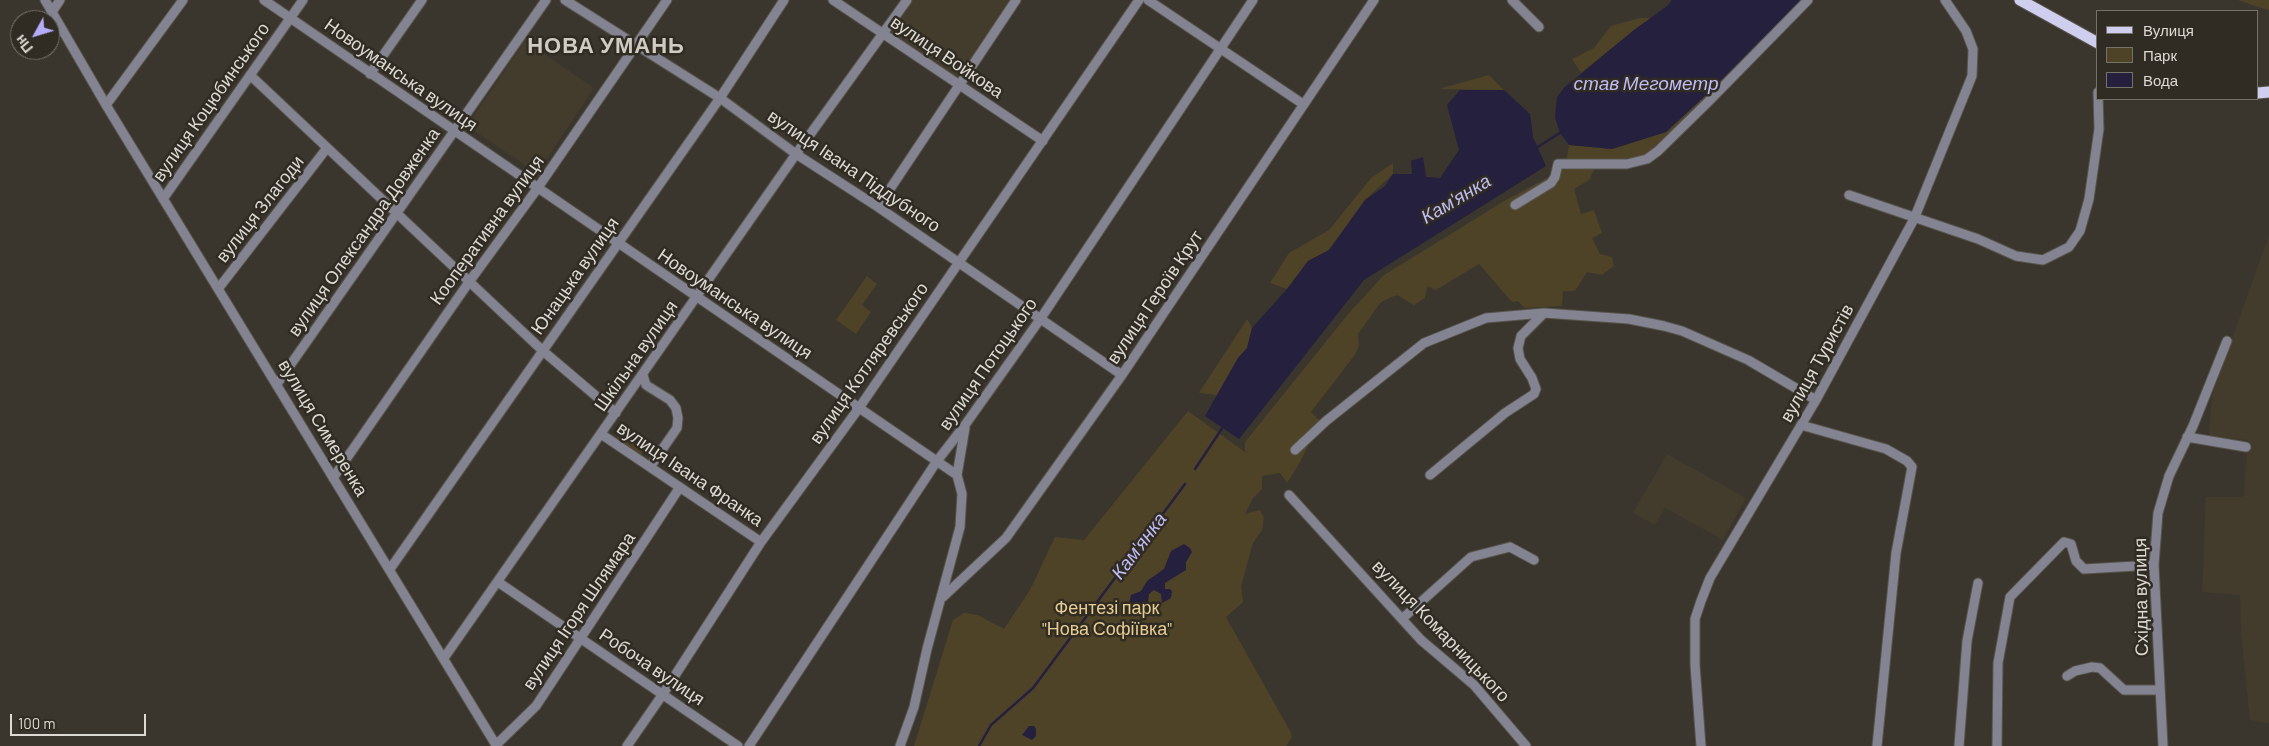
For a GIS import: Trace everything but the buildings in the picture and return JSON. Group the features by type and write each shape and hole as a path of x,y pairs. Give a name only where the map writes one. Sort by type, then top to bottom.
{"main road":[{"path":"2020,0 2096,42"}],"street":[{"path":"106,105 183,0"},
{"name":"Новоуманська вулиця","path":"264,0 957,475"},
{"name":"вулиця Коцюбинського","path":"163,199 303,0"},
{"path":"370,74 422,0"},
{"name":"вулиця Олександра Довженка","path":"277,384 546,0"},
{"name":"вулиця Івана Піддубного","path":"565,0 720,98 796,154 878,207 1122,375"},
{"name":"Кооперативна вулиця","path":"333,478 469,282 538,189 667,0"},
{"name":"Юнацька вулиця","path":"390,569 720,98 784,0"},
{"name":"вулиця Войкова","path":"832,0 1043,142"},
{"name":"Шкільна вулиця","path":"444,658 796,154 906,0"},
{"path":"878,207 1016,0"},
{"name":"вулиця Котляревського","path":"627,746 663,694 760,542 859,408 1139,0"},
{"path":"1148,0 1303,104"},
{"name":"вулиця Потоцького","path":"749,746 937,461 966,425 1040,318 1253,0"},
{"name":"вулиця Героїв Крут","path":"942,597 1006,538 1122,375 1374,0"},
{"path":"1512,0 1539,27"},
{"path":"1514,205 1550,183 1554,178 1558,164 1627,164 1646,159 1652,155 1710,100 1808,0"},
{"name":"вулиця Туристів","path":"1701,746 1695,665 1695,619 1710,578 1802,425 1914,219 1972,76 1973,49 1966,31 1945,0"},
{"name":"вулиця Симеренка","path":"60,26 106,105 496,745"},
{"name":"вулиця Івана Франка","path":"250,75 469,282 543,350 616,413"},
{"path":"1849,195 1914,219 1978,239 2016,256 2043,260 2069,247 2080,231 2089,199 2099,129 2098,100"},
{"name":"вулиця Злагоди","path":"218,289 327,148"},
{"path":"1295,450 1326,421 1424,343 1486,318 1544,313 1629,319 1682,331 1748,360 1816,400"},
{"path":"1430,475 1506,413 1534,394 1536,389 1520,358 1518,348 1521,336 1527,327 1544,313"},
{"name":"Східна вулиця","path":"2163,746 2154,565 2160,499 2168,476 2187,437 2227,341"},
{"path":"643,375 646,385 670,400 676,408 678,418 677,428 650,467"},
{"path":"900,746 914,707 927,649 960,527 962,494 957,475 966,425"},
{"path":"1802,425 1886,449 1907,461 1912,467 1896,553 1877,746"},
{"name":"вулиця Івана Франка","path":"602,434 760,542"},
{"path":"2187,437 2246,447"},
{"name":"вулиця Ігоря Шлямара","path":"496,745 536,706 582,639 680,487"},
{"name":"вулиця Комарницького","path":"1289,495 1421,640 1474,685 1526,746"},
{"path":"1997,746 1998,663 2010,597 2064,542 2072,544 2076,561 2084,569 2154,565"},
{"path":"1403,618 1471,558 1510,547 1534,560"},
{"name":"Робоча вулиця","path":"498,582 738,746"},
{"path":"1959,746 1968,641 1978,583"},
{"path":"2067,676 2075,671 2092,666 2100,668 2124,690 2159,690"}],"shaded area":[{"path":"910,0 1011,0 959,80 888,33"},
{"path":"525,41 594,88 537,173 467,126"},
{"path":"2269,235 2269,723 2250,720 2241,631 2240,595 2202,592 2206,497 2244,497 2248,440 2209,436 2212,395"},
{"path":"1667,454 1746,498 1723,540 1665,508 1655,525 1633,513"}],"green space":[{"path":"2238,0 2269,0 2269,10 2261,8"},
{"path":"1640,18 1652,18 1634,30 1581,73 1572,59 1594,48 1611,26"},
{"path":"1489,75 1504,90 1439,89"},
{"name":"Фентезі парк \"Нова Софіївка\"","path":"1706,95 1710,100 1647,159 1597,164 1589,180 1574,189 1581,214 1594,210 1602,233 1592,238 1600,254 1612,257 1614,266 1602,275 1587,272 1575,291 1563,291 1562,306 1524,308 1518,301 1512,302 1479,264 1436,290 1427,286 1425,298 1414,305 1397,295 1380,303 1358,334 1359,346 1354,356 1311,412 1323,424 1315,432 1287,483 1280,473 1262,476 1262,489 1253,498 1245,514 1260,510 1264,518 1262,530 1253,543 1241,586 1243,602 1226,617 1290,731 1292,737 1286,746 914,746 953,620 964,613 978,615 1004,629 1030,590 1055,537 1084,540 1188,411 1245,452 1245,442 1349,313 1384,275 1506,200 1556,173 1567,158 1569,145 1612,149 1666,132"},
{"path":"1393,163 1393,174 1365,200 1329,250 1308,261 1287,289 1270,283 1289,253 1329,230 1371,178"},
{"path":"867,276 877,284 862,305 871,312 856,334 836,320"},
{"path":"1247,319 1252,328 1247,348 1238,358 1217,395 1199,393"},
{"path":"621,434 644,450 639,458 616,442"}],"water":[{"name":"став Мегометр","path":"1672,0 1801,0 1706,95 1666,132 1612,149 1569,145 1560,133 1555,117 1557,97 1565,87 1634,30 1667,6"},
{"path":"1460,90 1504,90 1530,114 1533,137 1546,166 1364,280 1239,439 1205,416 1238,358 1247,348 1252,328 1287,289 1308,261 1329,250 1365,200 1385,186 1393,174 1412,174 1411,161 1423,157 1426,177 1440,178 1459,150 1447,105"},
{"path":"1184,544 1192,552 1186,562 1186,570 1165,583 1165,589 1172,591 1171,598 1162,603 1161,594 1154,590 1149,594 1148,601 1149,606 1156,609 1157,612 1140,617 1137,612 1142,611 1145,607 1143,605 1139,606 1138,602 1134,605 1134,613 1132,612 1128,607 1131,595 1141,591 1147,581 1164,569 1171,551"},
{"path":"1029,726 1034,726 1036,729 1036,736 1032,740 1022,735"}],"waterway":[{"name":"Кам'янка","path":"1536,148 1563,131"},
{"name":"Кам'янка","path":"1195,469 1223,427"},
{"name":"Кам'янка","path":"979,746 991,725 1033,688 1185,484"}],"district":[{"name":"НОВА УМАНЬ","path":"606,46"}]}
